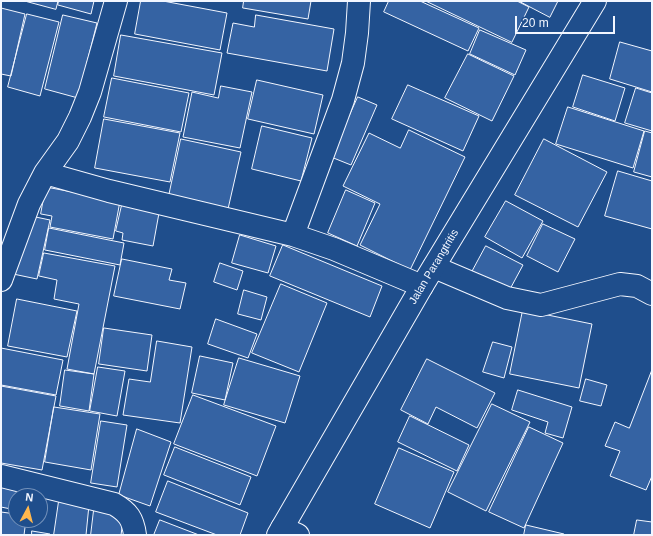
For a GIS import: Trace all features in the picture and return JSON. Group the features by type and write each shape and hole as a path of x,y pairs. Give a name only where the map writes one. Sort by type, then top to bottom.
{"street":[{"path":"1,280 28,204 45,173 68,141 80,117 90,92 116,1"},
{"path":"293,235 343,100 353,64 359,1"},
{"name":"Jalan Parangtritis","path":"286,533 422,286 595,1"},
{"path":"45,173 110,191 293,235 334,249 422,286"},
{"path":"434,266 507,298 541,305 620,284 637,286 652,294"},
{"path":"1,476 114,504 128,514 134,523 135,535"}],"building":[{"path":"25,1 58,1 56,9"},
{"path":"59,1 94,1 91,14 58,5"},
{"path":"141,1 163,1 227,13 220,50 135,34"},
{"path":"244,1 311,1 308,19 243,8"},
{"path":"389,1 420,1 479,28 468,51 384,12"},
{"path":"426,1 517,1 529,7 512,42"},
{"path":"519,1 558,1 550,17"},
{"path":"1,8 25,14 11,76 1,74"},
{"path":"27,14 59,22 40,96 8,87"},
{"path":"63,15 97,23 78,98 45,89"},
{"path":"256,15 334,29 327,71 227,53 233,23 254,27"},
{"path":"480,30 526,50 515,75 470,54"},
{"path":"121,35 222,53 214,95 114,76"},
{"path":"620,42 652,51 652,92 610,79"},
{"path":"468,54 514,76 492,121 445,98"},
{"path":"583,75 625,88 615,121 573,107"},
{"path":"112,78 189,93 181,132 104,117"},
{"path":"257,80 323,95 314,134 248,119"},
{"path":"408,85 479,116 463,151 392,119"},
{"path":"221,86 252,92 240,148 183,137 192,92 218,98"},
{"path":"636,88 652,93 652,131 625,123"},
{"path":"358,97 377,105 351,165 331,157"},
{"path":"568,107 644,131 633,168 556,144"},
{"path":"104,119 180,133 170,182 95,168"},
{"path":"262,126 312,138 301,181 252,169"},
{"path":"409,130 465,157 410,270 360,245 380,204 343,186 369,133 400,148"},
{"path":"645,131 652,133 652,177 634,172"},
{"path":"181,139 241,152 228,209 169,196"},
{"path":"544,139 607,172 578,227 515,195"},
{"path":"618,171 652,181 652,229 605,216"},
{"path":"46,187 120,201 113,239 50,227 52,216 41,214"},
{"path":"346,190 375,203 357,246 328,233"},
{"path":"506,201 543,221 522,258 485,237"},
{"path":"122,205 159,213 153,246 122,240 123,233 116,231"},
{"path":"26,215 50,220 37,279 13,274"},
{"path":"543,224 575,239 558,272 527,256"},
{"path":"49,228 124,243 120,265 45,250"},
{"path":"240,235 276,246 268,273 232,263"},
{"path":"283,245 382,286 370,317 270,276"},
{"path":"486,246 523,265 509,291 472,272"},
{"path":"44,253 115,266 94,374 67,369 79,304 54,299 57,280 39,276"},
{"path":"122,259 172,269 169,280 186,283 180,309 114,296"},
{"path":"220,263 243,271 237,290 214,282"},
{"path":"281,284 327,303 299,372 252,353"},
{"path":"244,290 267,297 261,320 238,314"},
{"path":"17,299 77,311 67,357 8,346"},
{"path":"523,310 592,324 579,388 510,374"},
{"path":"216,319 257,334 248,358 208,344"},
{"path":"104,328 152,335 147,371 99,364"},
{"path":"157,341 192,347 180,423 123,415 129,379 150,382"},
{"path":"493,342 512,347 504,378 483,372"},
{"path":"1,348 63,360 56,395 1,385"},
{"path":"200,356 233,363 225,400 192,393"},
{"path":"239,358 300,376 285,423 224,405"},
{"path":"427,359 495,393 477,428 436,407 428,424 401,410"},
{"path":"98,367 125,371 117,416 90,411"},
{"path":"65,370 94,374 89,411 60,406"},
{"path":"652,370 652,476 646,490 610,476 620,451 605,446 615,422 629,428"},
{"path":"586,379 607,385 601,406 580,401"},
{"path":"1,386 56,396 42,470 1,463"},
{"path":"518,390 572,407 563,438 545,433 548,422 512,410"},
{"path":"193,395 276,426 257,476 174,444"},
{"path":"492,404 530,422 486,511 448,492"},
{"path":"54,407 100,414 91,470 45,462"},
{"path":"410,416 469,445 457,471 398,442"},
{"path":"101,421 127,425 117,487 91,483"},
{"path":"529,427 563,443 524,528 489,512"},
{"path":"137,429 171,442 150,506 119,495"},
{"path":"175,447 251,477 240,505 164,475"},
{"path":"399,448 454,472 430,528 375,504"},
{"path":"168,481 248,513 240,535 217,535 156,512"},
{"path":"1,485 21,488 8,488 8,508 1,507"},
{"path":"59,501 89,505 86,535 54,535"},
{"path":"94,510 124,513 121,535 91,535"},
{"path":"1,512 8,513 8,528 25,528 24,535 1,535"},
{"path":"160,520 199,535 154,535"},
{"path":"637,520 652,522 652,535 634,535"},
{"path":"526,525 564,534 564,535 524,535"},
{"path":"32,531 50,534 50,535 32,535"}]}
